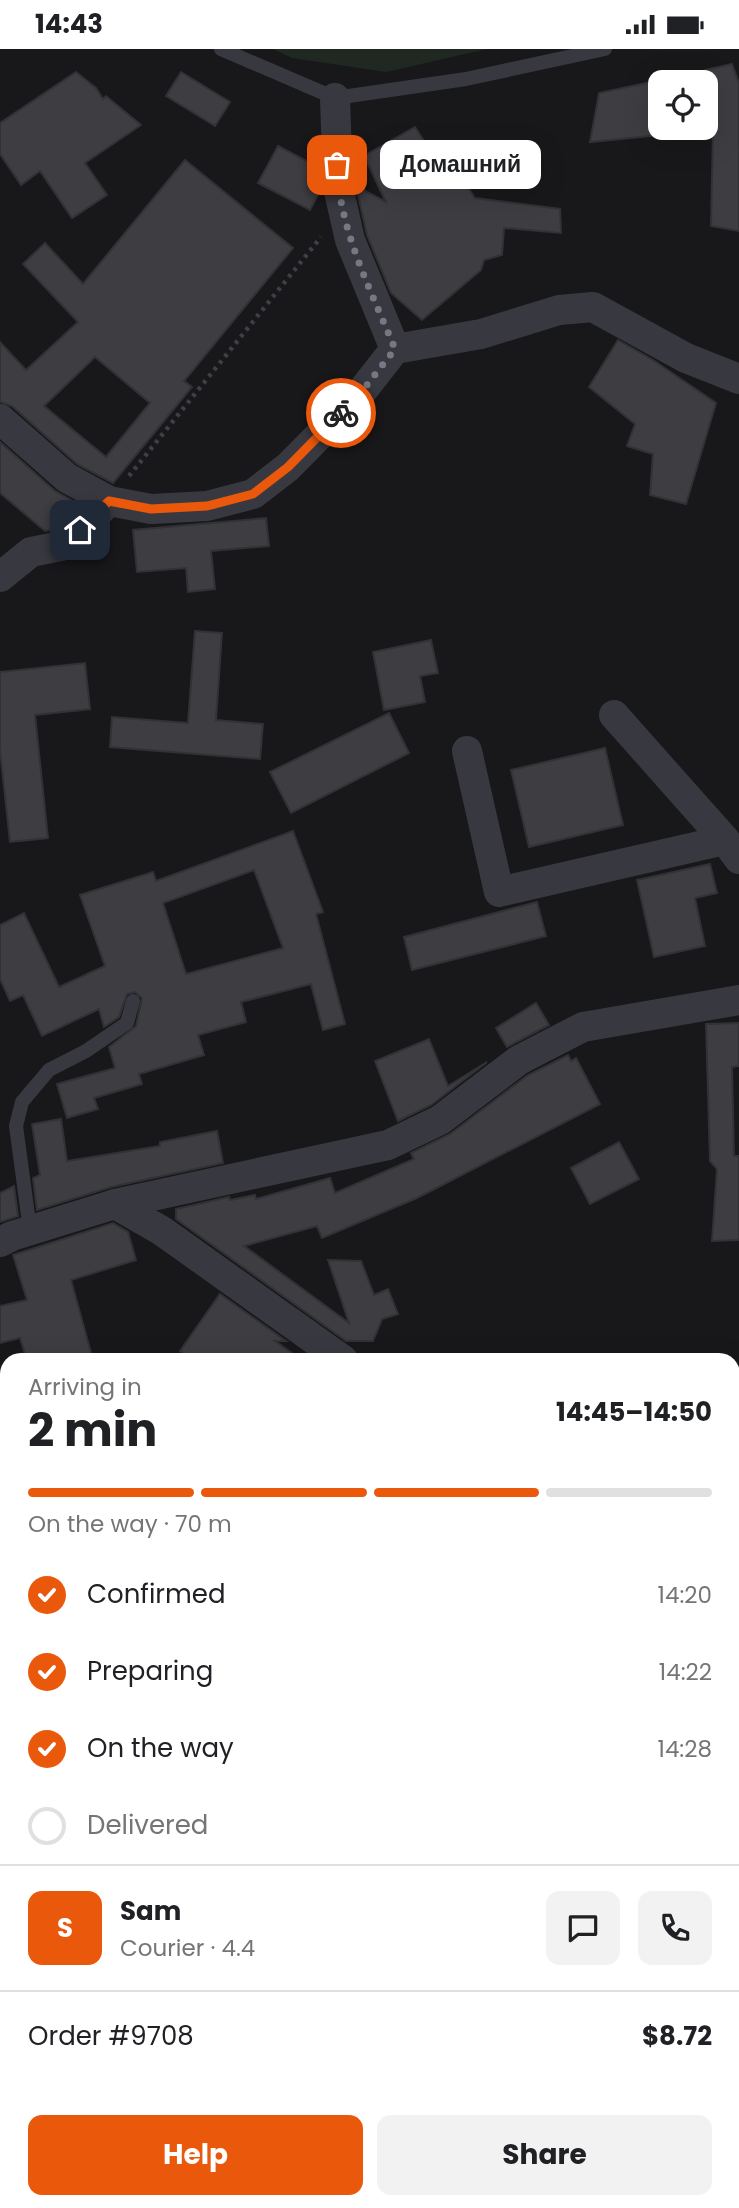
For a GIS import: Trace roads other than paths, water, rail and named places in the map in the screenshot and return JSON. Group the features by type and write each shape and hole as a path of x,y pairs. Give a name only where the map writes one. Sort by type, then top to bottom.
{"street":[{"path":"335,98 338,187 350,240 395,349"},
{"path":"0,419 67,478 109,501 151,509 207,506 253,494 288,467 359,395 395,349 481,334 559,310 593,307 686,358 739,379"},
{"path":"0,577 31,552 66,545 109,501"},
{"path":"614,716 732,850"},
{"path":"467,751 499,893 732,850"},
{"path":"0,1243 30,1230 115,1204 388,1145 440,1119 519,1060 583,1027 739,1000"},
{"path":"115,1204 162,1231 333,1353"}],"lane":[{"path":"221,49 335,98 466,79 605,49"},
{"path":"30,1230 16,1126 22,1102 50,1070 86,1051 127,1023 133,1001"}],"place":[{"name":"Домашний","path":"337,165"}]}
